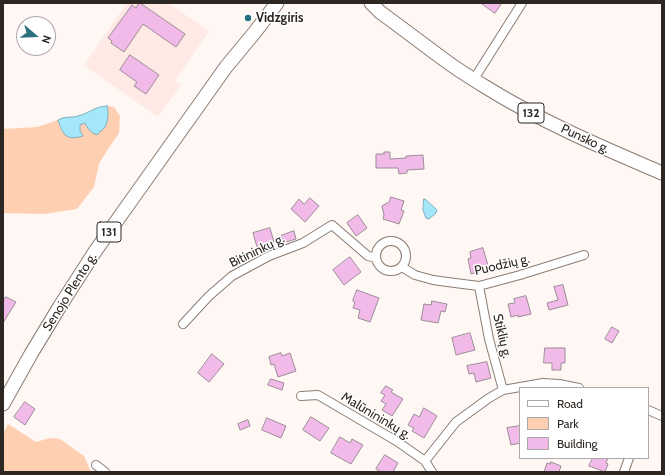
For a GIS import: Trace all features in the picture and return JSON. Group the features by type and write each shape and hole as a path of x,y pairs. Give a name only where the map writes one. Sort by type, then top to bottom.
{"main road":[{"name":"Senojo Plento g.","path":"226,67 250,26 266,3"},
{"name":"Senojo Plento g.","path":"3,404 31,354 96,250 226,67 255,32 276,3"},
{"name":"Punsko g.","path":"371,3 380,12 446,61 520,107 600,146 662,172"},
{"name":"Punsko g.","path":"381,3 411,34"}],"street":[{"path":"474,79 522,3"},
{"name":"Bitininkų g.","path":"183,324 209,296 232,276 269,256 303,243 332,225 368,256 376,258"},
{"path":"389,241 399,243 405,250 406,254 406,259 402,267 393,271 384,270 380,267 376,258 378,249 385,242 389,241"},
{"name":"Puodžių g.","path":"402,267 416,275 433,280 479,286 584,255"},
{"name":"Stiklių g.","path":"479,286 489,339 503,390"},
{"path":"425,461 456,422 489,398 503,390 543,382 575,387"},
{"name":"Malūnininkų g.","path":"301,396 318,395 398,442 425,461 432,472"},
{"path":"649,410 662,416"},
{"path":"624,472 629,459"},
{"path":"96,465 105,472"}],"shaded area":[{"path":"127,3 168,3 209,31 175,81 181,85 158,117 84,65"}],"green space":[{"path":"107,106 114,107 120,116 119,133 99,164 94,187 77,209 44,214 3,213 3,129 37,127 58,120 62,132 83,136 80,131 80,124 85,123 87,128 105,127 108,114"},
{"path":"8,424 36,442 50,438 60,439 84,456 91,472 3,472 3,434"}],"water":[{"path":"107,106 108,114 106,125 97,135 87,127 85,123 80,125 80,131 83,136 73,138 69,137 66,136 62,130 58,120 78,116"},
{"path":"424,199 437,210 436,213 429,219 426,218 423,210"}],"building":[{"path":"139,3 185,34 176,47 143,24 124,52 111,43 112,41 108,38 132,5 136,8"},
{"path":"481,3 502,3 495,13"},
{"path":"130,55 159,75 146,94 134,86 137,82 120,70"},
{"path":"384,152 390,152 390,159 423,155 424,169 407,170 407,173 399,174 398,168 376,168 376,154 384,154"},
{"path":"391,197 404,201 401,210 404,211 399,224 383,219 384,215 382,206 389,202"},
{"path":"310,198 319,206 305,222 291,209 299,199 304,204"},
{"path":"358,215 367,228 356,236 347,223"},
{"path":"270,228 274,242 257,247 253,233"},
{"path":"294,231 296,239 283,243 281,236"},
{"path":"483,248 489,269 471,274 468,259 471,258 470,252"},
{"path":"350,257 361,272 344,285 333,270"},
{"path":"563,285 568,305 549,310 547,303 558,300 554,287"},
{"path":"357,290 379,298 370,322 358,318 360,310 353,308 355,302 353,301"},
{"path":"526,296 531,314 511,317 508,304 515,303 514,299"},
{"path":"6,297 16,302 3,323 3,302"},
{"path":"432,301 447,304 445,312 441,311 438,323 421,320 424,304 431,305"},
{"path":"612,327 619,331 612,343 605,339"},
{"path":"470,333 475,350 456,355 452,338"},
{"path":"545,348 565,348 565,363 561,363 561,370 552,370 552,363 544,363"},
{"path":"281,353 282,356 290,353 296,371 278,377 274,364 271,365 269,357"},
{"path":"212,354 224,364 209,382 198,373"},
{"path":"487,362 491,378 476,382 474,373 469,374 467,366"},
{"path":"271,379 284,383 282,390 268,385"},
{"path":"386,386 393,390 391,392 403,399 392,416 382,410 386,404 381,401 385,395 381,393"},
{"path":"25,402 35,409 25,425 14,417"},
{"path":"424,408 437,416 424,438 412,431 414,428 408,425 414,414 419,417"},
{"path":"311,417 329,428 320,441 303,430"},
{"path":"267,418 286,426 281,438 262,430"},
{"path":"248,420 250,426 240,430 238,424"},
{"path":"519,426 519,443 511,445 507,428"},
{"path":"340,437 350,443 352,439 363,445 351,464 331,453"},
{"path":"385,455 398,463 393,472 381,472 376,469"},
{"path":"592,459 608,459 606,463 608,464 605,472 589,466"},
{"path":"551,462 561,466 559,472 544,472 547,463 550,464"}],"place":[{"name":"Vidzgiris","path":"248,18"}]}
